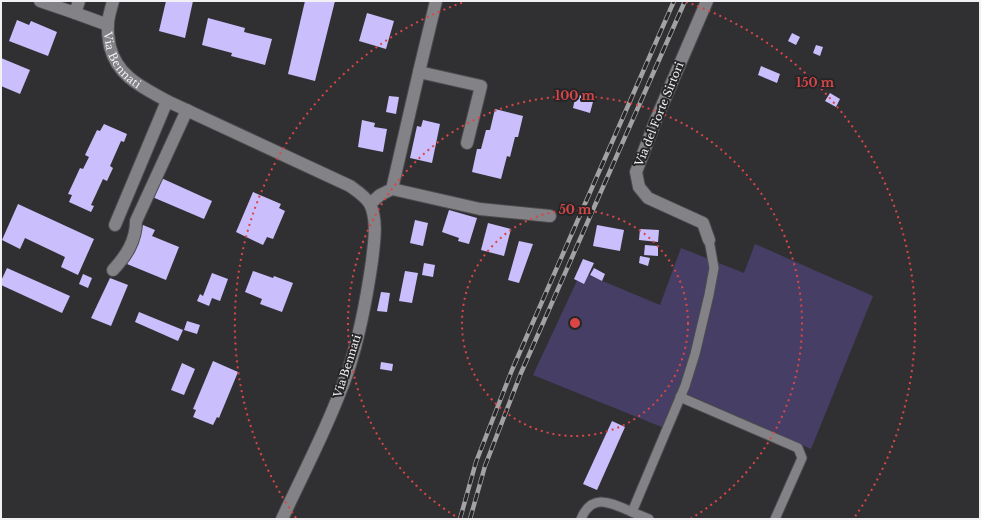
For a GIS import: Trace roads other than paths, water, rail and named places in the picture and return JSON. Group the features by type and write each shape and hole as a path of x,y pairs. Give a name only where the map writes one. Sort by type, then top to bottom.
{"street":[{"path":"40,1 108,25"},
{"path":"75,14 79,1"},
{"name":"Via Bennati","path":"113,1 108,25 108,39 113,56 121,71 144,88 167,101 350,186 361,194 370,204 374,222 375,238 370,277 359,330 348,370 332,412 282,519"},
{"path":"392,190 436,1"},
{"name":"Via del Forte Sirtori","path":"707,1 657,117 636,172 639,187 648,198 703,224 709,240"},
{"path":"419,72 481,86 467,143"},
{"path":"115,225 167,101"},
{"path":"113,270 125,256 136,232 136,222 187,110"},
{"path":"370,204 380,194 392,190 480,209 550,216"}],"lane":[{"path":"632,512 680,397 695,354 714,268 709,240"},
{"path":"680,397 798,448 802,458 775,519"},
{"path":"581,519 585,510 597,502 611,503 649,519"}],"railway":[{"path":"460,519 476,462 512,370 674,1"},
{"path":"470,519 485,466 521,373 685,1"}]}
